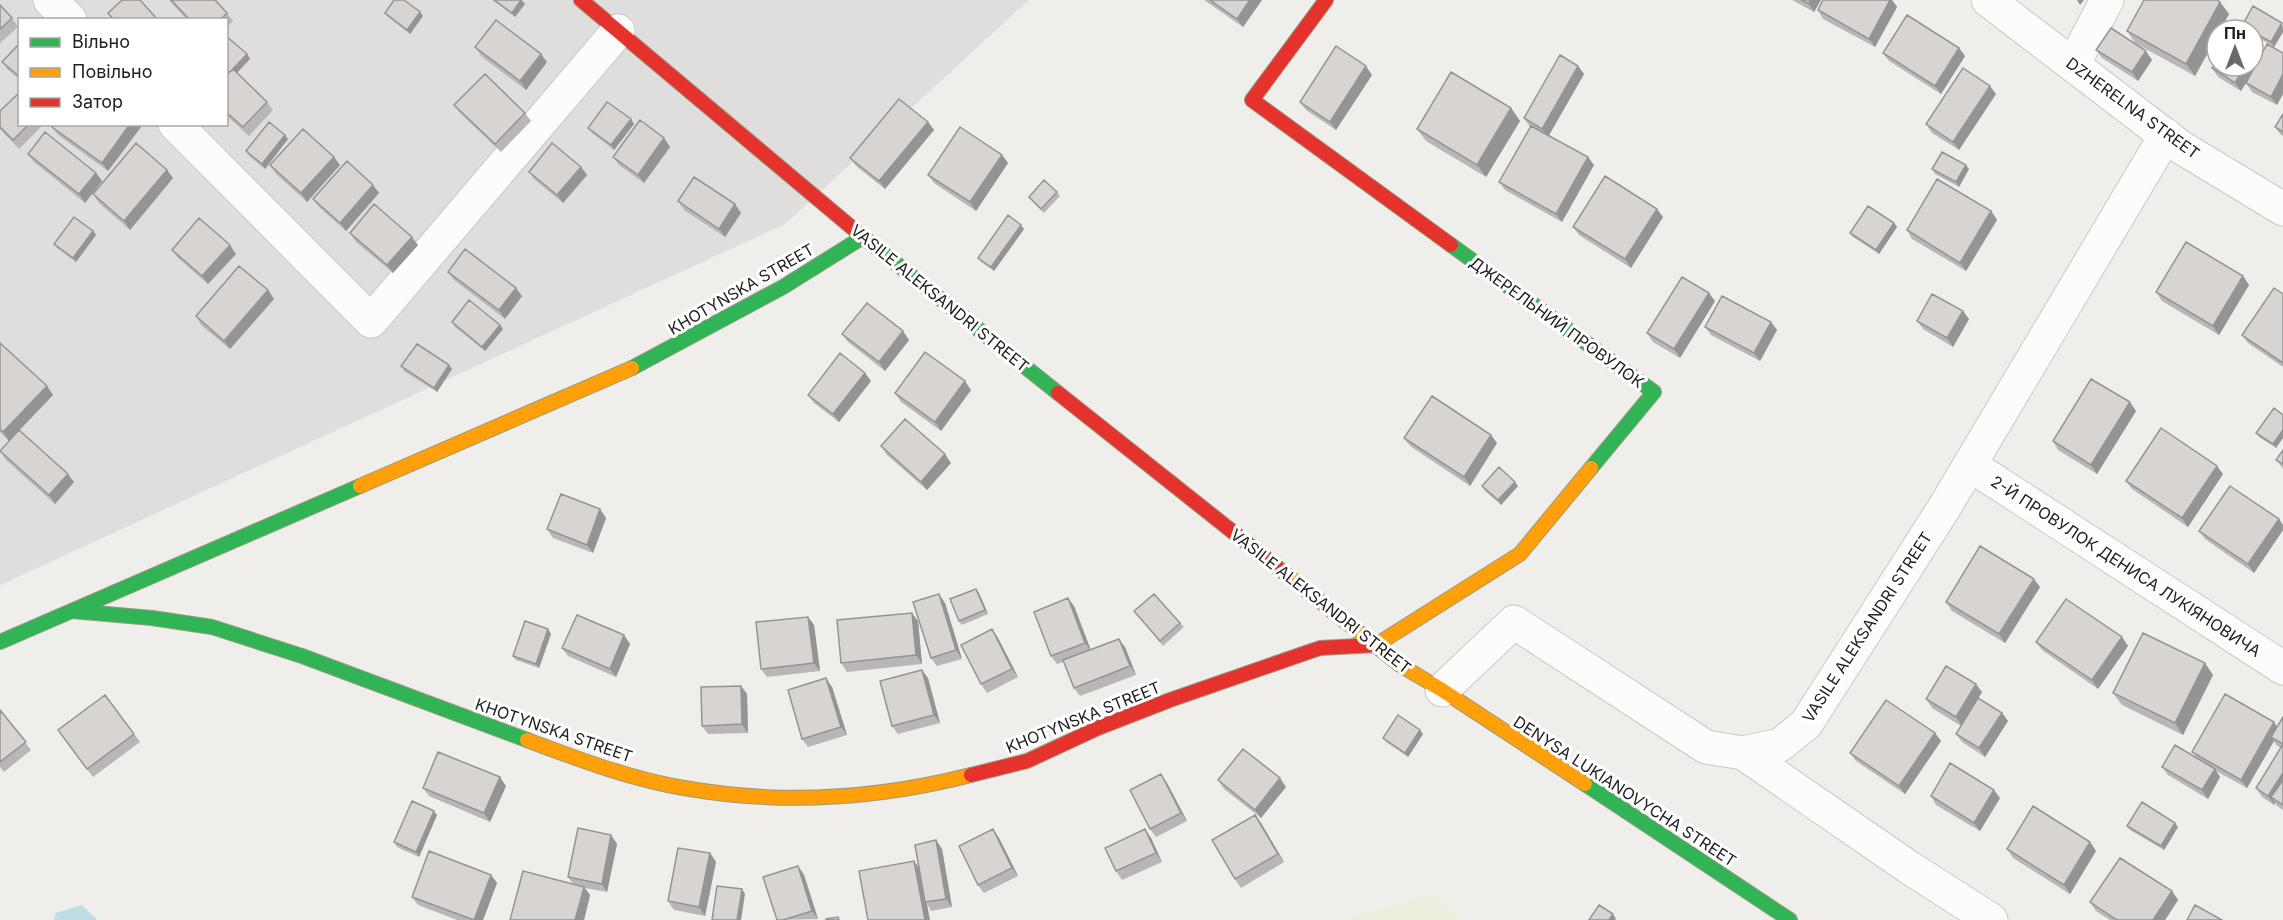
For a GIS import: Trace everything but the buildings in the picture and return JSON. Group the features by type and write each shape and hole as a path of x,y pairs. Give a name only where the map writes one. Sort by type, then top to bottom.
{"main road":[{"name":"VASILE ALEKSANDRI STREET","path":"581,0 863,237 1374,646 1400,665 1442,690"},
{"name":"ДЖЕРЕЛЬНИЙ ПРОВУЛОК","path":"1326,0 1252,100 1653,392 1520,554 1374,646"},
{"name":"KHOTYNSKA STREET","path":"0,642 640,365 783,287 863,237"},
{"name":"KHOTYNSKA STREET","path":"72,611 152,618 212,627 302,657 600,767 684,788 764,797 848,797 931,785 1027,761 1098,728 1170,700 1320,648 1374,646"},
{"name":"DENYSA LUKIANOVYCHA STREET","path":"1442,690 1790,920"}],"street":[{"path":"50,0 68,18"},
{"name":"DZHERELNA STREET","path":"1988,0 2166,135 2283,209"},
{"path":"2073,65 2107,0"},
{"path":"177,126 371,321 618,32"},
{"name":"VASILE ALEKSANDRI STREET","path":"1442,690 1514,622 1706,747 1743,753 1780,745 1806,724 1970,465 2166,135"},
{"name":"2-Й ПРОВУЛОК ДЕНИСА ЛУКІЯНОВИЧА","path":"1970,465 2283,668"},
{"path":"1743,753 1910,868 1991,920"}],"shaded area":[{"path":"0,0 1029,0 785,224 0,585"}],"green space":[{"path":"1433,894 1458,920 1340,920"}],"water":[{"path":"82,905 97,920 54,920 56,913"}],"traffic: fast":[{"path":"632,368 783,287 863,237 1058,393"},
{"path":"1451,245 1654,392 1591,468"},
{"path":"0,642 360,486"},
{"path":"72,611 152,618 212,627 302,656 527,740"},
{"path":"1585,784 1790,920"}],"traffic: slow":[{"path":"360,486 632,368"},
{"path":"1376,645 1520,554 1591,468"},
{"path":"1277,567 1400,665 1585,784"},
{"path":"527,740 604,768 664,784 756,797 792,798 864,794 900,790 971,775"}],"traffic: jam":[{"path":"581,0 863,237"},
{"path":"1326,0 1252,100 1451,245"},
{"path":"1058,393 1277,567"},
{"path":"971,775 1027,761 1098,728 1170,700 1320,648 1376,645"}]}
